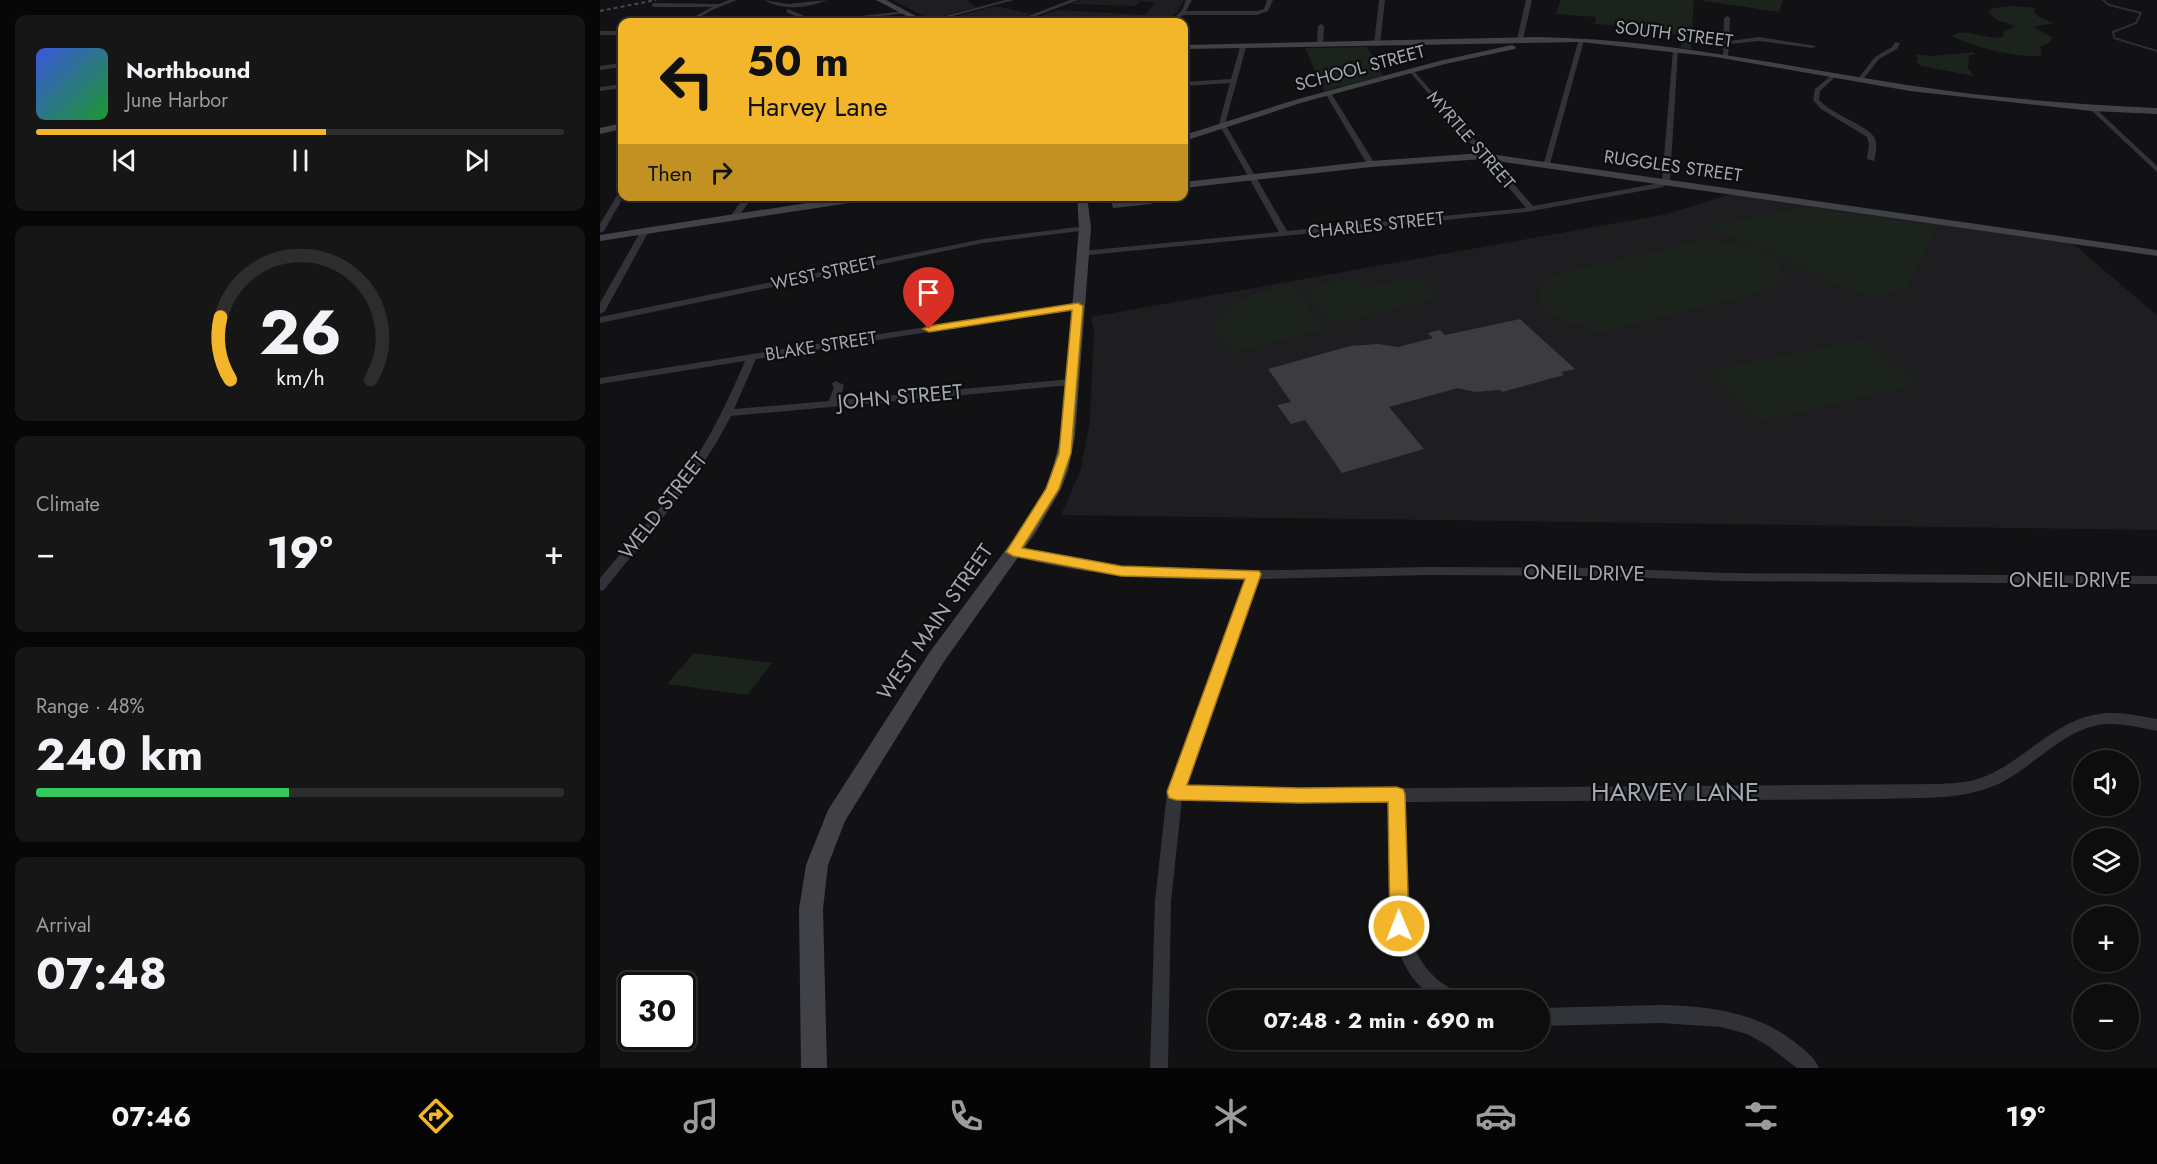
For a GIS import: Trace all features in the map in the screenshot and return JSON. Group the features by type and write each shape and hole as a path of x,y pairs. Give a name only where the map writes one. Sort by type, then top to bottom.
{"main road":[{"path":"880,0 916,18"},
{"name":"SOUTH STREET","path":"1188,47 1520,39 1581,40 1725,57 1859,81 2092,108 2157,111"},
{"name":"SCHOOL STREET","path":"1188,137 1222,124 1328,93 1474,54 1539,43 1546,39"},
{"path":"600,131 618,127"},
{"name":"RUGGLES STREET","path":"1188,185 1371,164 1483,156 2157,252"},
{"path":"600,238 844,201"},
{"name":"WEST MAIN STREET","path":"814,1068 812,888 825,840 848,797 925,675 1042,508 1060,471 1068,436 1084,228 1082,201"}],"street":[{"path":"695,18 718,5 734,0"},
{"path":"767,0 779,6 824,0"},
{"path":"940,18 1011,0"},
{"path":"1027,18 1075,0"},
{"path":"1177,18 1183,13 1189,0"},
{"path":"1183,13 1262,12 1267,9 1270,0"},
{"path":"1377,44 1382,0"},
{"path":"1520,39 1529,0"},
{"path":"654,5 718,5"},
{"path":"788,11 806,18"},
{"path":"856,18 905,13"},
{"path":"1725,57 1727,18"},
{"path":"1320,45 1321,26"},
{"path":"600,33 618,33"},
{"path":"1725,43 1759,39 1813,46"},
{"path":"1546,164 1581,40"},
{"path":"1859,81 1877,58 1895,48 1897,43"},
{"path":"1244,47 1222,124 1284,234"},
{"path":"1666,182 1676,50"},
{"path":"600,68 618,66"},
{"name":"MYRTLE STREET","path":"1412,71 1531,209"},
{"path":"1833,76 1817,90 1816,100 1823,108 1870,136 1874,144 1871,159"},
{"path":"1188,84 1233,81"},
{"path":"600,89 618,87"},
{"path":"1328,93 1371,164"},
{"path":"2092,108 2157,170"},
{"name":"CHARLES STREET","path":"1082,254 1531,209 1663,185 1666,182"},
{"path":"600,231 618,201"},
{"path":"733,218 745,201"},
{"name":"WEST STREET","path":"600,321 973,243 1084,228"},
{"path":"600,311 645,231"},
{"name":"BLAKE STREET","path":"600,381 1078,306"},
{"name":"WELD STREET","path":"600,587 684,484 728,413 752,357"},
{"name":"JOHN STREET","path":"728,413 1072,382"},
{"path":"834,404 839,386 836,384"},
{"name":"ONEIL DRIVE","path":"1013,552 1121,571 1254,574 1600,572 1844,579 2157,580"},
{"path":"1159,1068 1163,901 1176,792 1254,574"},
{"name":"HARVEY LANE","path":"1176,792 1300,796 1879,792 1951,789 1976,786 2016,767 2085,723 2121,719 2157,725"},
{"path":"1396,794 1399,926 1410,961 1422,979 1435,990"},
{"path":"1550,1017 1697,1014 1726,1019 1773,1037 1810,1068"}],"shaded area":[{"path":"892,0 966,0 977,7 933,18 927,18"},
{"path":"1081,0 1184,0 1178,11 1170,18 1034,18 1058,10 1145,15 1155,2 1141,1 1135,6 1072,4"},
{"path":"1561,0 1694,0 1691,49 1681,48 1681,35 1636,31 1636,27 1595,24 1596,17 1555,14"},
{"path":"1698,0 1783,0 1779,12"},
{"path":"995,6 1032,14 1020,18 952,18"},
{"path":"2011,6 2036,8 2034,11 2037,16 2054,23 2033,27 2052,37 2050,42 2040,47 2042,55 2023,56 1996,51 1952,36 1963,32 2003,37 2004,31 2015,26 1997,20 1988,12 1994,8"},
{"path":"1367,47 1383,76 1324,91 1305,48"},
{"path":"1974,52 1975,54 1969,56 1968,68 1974,76 1921,66 1916,62 1919,58 1914,54 1931,56"},
{"path":"1731,194 2072,243 2157,315 2157,530 1061,515 1081,469 1090,420 1094,330 1091,317 1667,214"},
{"path":"1799,208 1937,226 1907,288 1890,294 1870,295 1828,282 1709,226"},
{"path":"1700,241 1738,244 1767,253 1783,270 1781,282 1763,292 1594,334 1588,329 1593,327 1569,322 1554,315 1542,305 1538,298 1539,287 1557,274"},
{"path":"1355,277 1365,288 1416,277 1438,299 1332,324 1303,288"},
{"path":"1292,286 1326,329 1233,353 1215,330 1219,318 1226,309 1257,294"},
{"path":"1862,339 1921,384 1757,422 1706,372"},
{"path":"694,653 772,663 747,695 667,684"}],"building":[{"path":"1111,201 1152,201 1152,204 1113,208"},
{"path":"1520,319 1575,369 1561,372 1564,375 1502,392 1500,390 1475,392 1458,388 1389,407 1424,449 1342,473 1305,420 1291,424 1277,405 1291,402 1268,369 1350,346 1378,344 1398,347 1433,338 1428,333 1440,330 1445,335"}],"waterway":[{"path":"2103,0 2109,5 2141,13 2136,23 2113,32 2114,38 2157,51"}],"railway":[{"path":"600,11 656,0"}],"route":[{"path":"929,329 1078,306 1065,453 1053,489 1013,552 1139,573 1254,574 1176,792 1300,796 1396,794 1399,926"}]}
